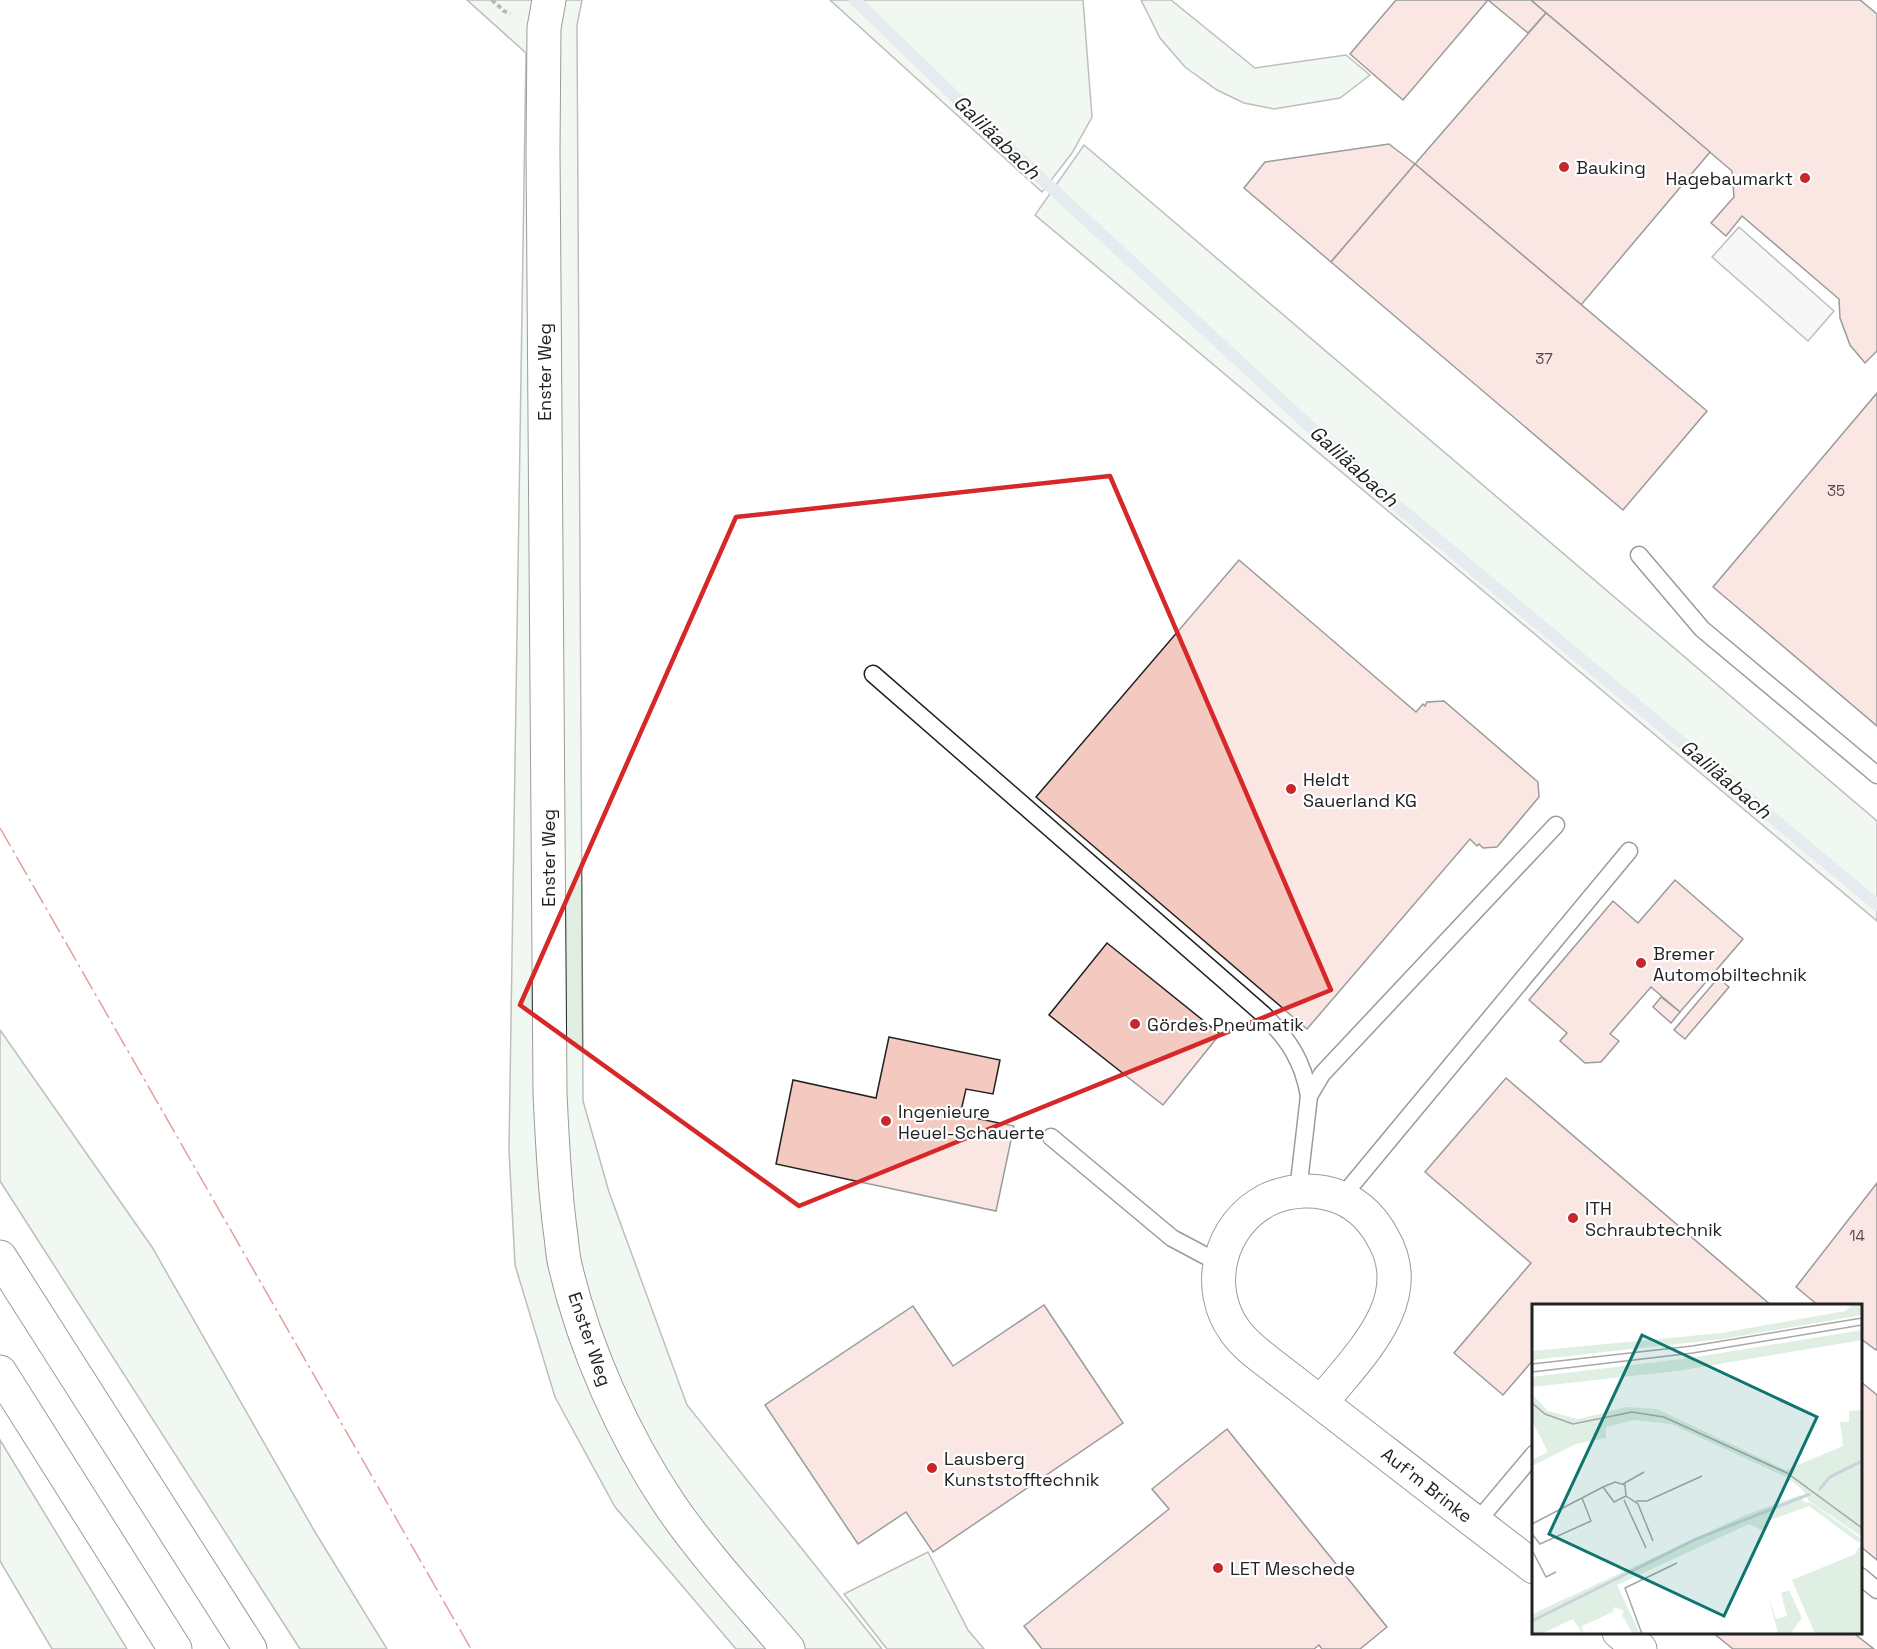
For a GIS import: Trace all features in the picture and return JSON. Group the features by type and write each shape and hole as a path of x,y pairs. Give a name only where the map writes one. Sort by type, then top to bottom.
{"main road":[{"name":"Enster Weg","path":"549,0 544,28 543,150 550,1093 555,1186 565,1264 586,1336 634,1446 670,1504 707,1555 788,1649"},
{"name":"Auf'm Brinke","path":"1321,1403 1379,1330 1389,1310 1394,1288 1394,1266 1387,1244 1376,1225 1360,1209 1341,1198 1320,1191 1298,1191 1276,1196 1257,1206 1240,1220 1226,1240 1219,1263 1218,1287 1224,1310 1235,1331 1251,1348 1321,1403 1532,1566"},
{"path":"0,1257 250,1649"},
{"path":"0,1372 175,1649"},
{"path":"1621,1634 1640,1649"}],"lane":[{"path":"1639,555 1702,629 1877,775"},
{"path":"873,674 1282,1033 1302,1066 1309,1096 1298,1191"},
{"path":"1309,1096 1322,1074 1556,825"},
{"path":"1341,1198 1629,850"},
{"path":"1051,1137 1172,1238 1219,1263"},
{"path":"1476,1523 1532,1455"},
{"path":"1862,1578 1877,1590"}],"highlighted area":[{"path":"1110,476 1331,990 799,1206 520,1005 736,517"}],"green space":[{"path":"467,0 582,0 577,25 583,1101 609,1192 687,1405 882,1649 736,1649 615,1507 555,1397 515,1265 509,1150 526,53"},
{"path":"830,0 1083,0 1092,117 1072,153 1042,192"},
{"path":"1141,0 1171,0 1255,68 1346,55 1370,75 1340,98 1274,109 1244,103 1217,90 1185,67 1160,38"},
{"path":"1084,145 1877,821 1877,921 1035,215"},
{"path":"0,1030 152,1247 315,1532 387,1649 300,1649 0,1181"},
{"path":"0,1440 127,1649 52,1649 0,1561"},
{"path":"928,1552 968,1630 984,1649 887,1649 844,1594"}],"shaded area":[{"path":"1739,227 1834,311 1808,341 1712,257"}],"building":[{"path":"1396,0 1488,0 1403,100 1350,54"},
{"path":"1488,0 1531,0 1546,13 1528,33"},
{"name":"Hagebaumarkt","path":"1531,0 1860,0 1877,14 1877,351 1865,363 1850,345 1840,318 1839,299 1742,216 1726,236 1711,223 1734,197 1732,171"},
{"path":"1546,13 1710,152 1581,305 1415,164"},
{"path":"1389,144 1415,164 1331,262 1244,188 1265,162"},
{"path":"1415,164 1707,411 1623,510 1331,262"},
{"path":"1877,393 1877,726 1713,587"},
{"name":"Heldt Sauerland KG","path":"1239,560 1416,712 1427,702 1444,701 1538,782 1539,797 1497,847 1483,848 1470,839 1307,1029 1036,797"},
{"name":"Bremer Automobiltechnik","path":"1675,880 1743,939 1680,1012 1651,987 1610,1034 1619,1041 1601,1062 1585,1063 1560,1041 1567,1033 1529,1000 1613,901 1638,923"},
{"name":"Gördes Pneumatik","path":"1107,943 1220,1034 1163,1105 1049,1015"},
{"path":"1718,978 1729,987 1685,1039 1674,1030"},
{"path":"1661,997 1680,1012 1671,1023 1653,1007"},
{"name":"Ingenieure Heuel-Schauerte","path":"889,1037 1000,1060 993,1094 966,1089 960,1115 1014,1126 996,1211 776,1164 793,1080 876,1098"},
{"name":"ITH Schraubtechnik","path":"1506,1078 1770,1304 1532,1304 1532,1361 1503,1395 1454,1353 1531,1263 1425,1172"},
{"path":"1877,1183 1877,1349 1862,1340 1862,1304 1817,1304 1796,1287"},
{"name":"Lausberg Kunststofftechnik","path":"1044,1305 1123,1423 933,1552 906,1512 858,1544 765,1405 913,1306 953,1366"},
{"path":"1862,1383 1877,1395 1877,1560 1862,1548"},
{"name":"LET Meschede","path":"1227,1429 1387,1627 1360,1649 1322,1649 1319,1645 1314,1649 1042,1649 1024,1626 1169,1509 1152,1489"},
{"path":"1714,1634 1855,1634 1874,1649 1733,1649"}],"waterway":[{"name":"Galiläabach","path":"855,0 1006,146 1384,495 1877,905"}],"power":[{"path":"0,828 471,1649"}],"place":[{"name":"Bauking","path":"1564,167"},
{"name":"Hagebaumarkt","path":"1805,178"},
{"name":"Heldt Sauerland KG","path":"1291,789"},
{"name":"Bremer Automobiltechnik","path":"1641,963"},
{"name":"Gördes Pneumatik","path":"1135,1024"},
{"name":"Ingenieure Heuel-Schauerte","path":"886,1121"},
{"name":"ITH Schraubtechnik","path":"1573,1218"},
{"name":"Lausberg Kunststofftechnik","path":"932,1468"},
{"name":"LET Meschede","path":"1218,1568"}]}
